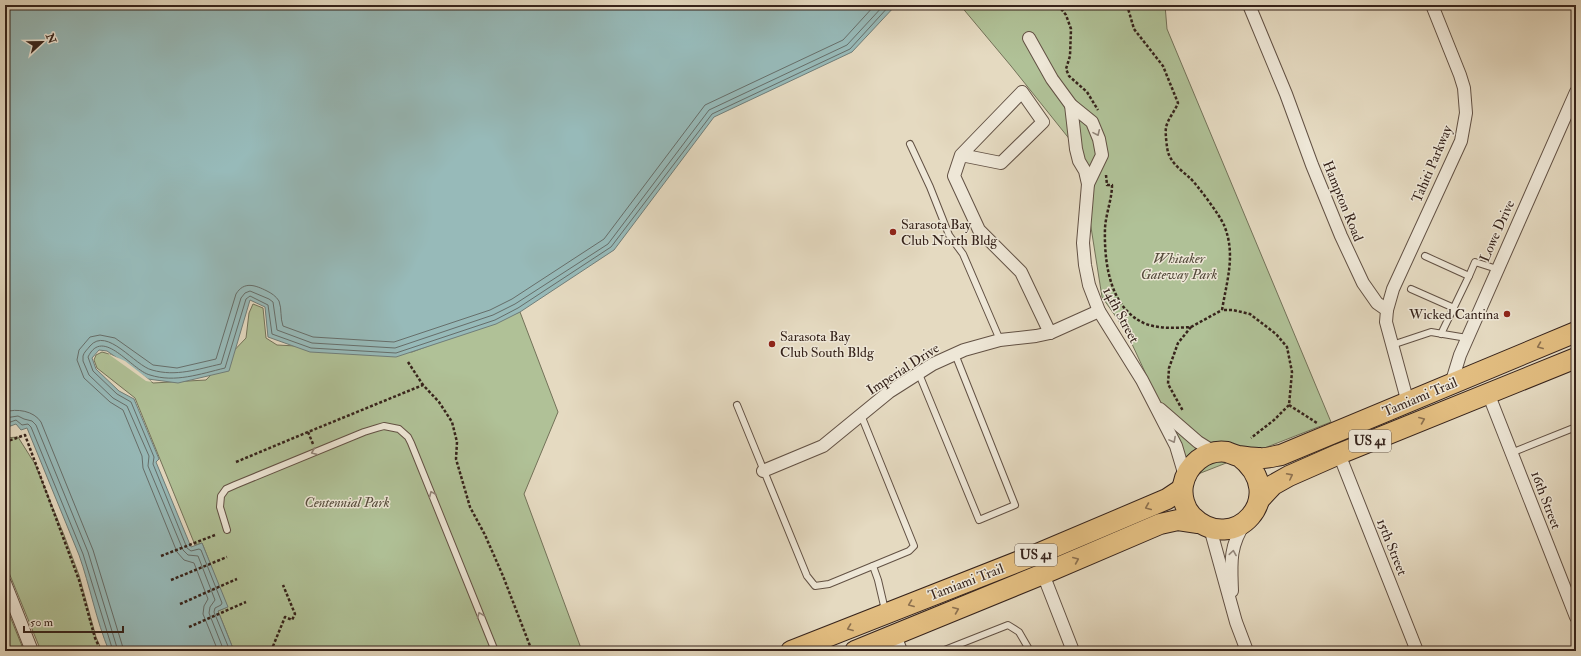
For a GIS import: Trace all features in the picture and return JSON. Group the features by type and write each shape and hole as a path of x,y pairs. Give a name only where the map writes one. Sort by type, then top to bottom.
{"main road":[{"name":"Tamiami Trail","path":"791,651 1035,555 1167,499 1184,483 1192,465 1202,457 1214,452 1226,452 1239,456 1262,458 1280,456 1408,403 1479,371 1576,332"},
{"path":"1510,384 1569,348 1576,346"},
{"name":"Tamiami Trail","path":"855,651 898,643 1043,574 1160,524 1178,520 1222,530 1235,528 1246,521 1254,512 1259,500 1273,485 1289,476 1339,454 1576,358"},
{"path":"1339,454 1340,449 1348,441 1398,421 1404,416 1408,403"},
{"path":"1239,456 1250,464 1257,475 1260,487 1259,500"},
{"path":"1184,483 1184,502 1189,514 1204,525"}],"street":[{"name":"Hampton Road","path":"1249,5 1286,94 1312,165 1343,242 1363,283 1377,303 1387,310"},
{"name":"Tahiti Parkway","path":"1387,310 1393,289 1461,140 1466,113 1464,88 1460,75 1432,5"},
{"name":"14th Street","path":"1029,38 1046,71 1071,105 1092,122 1100,142 1102,154 1101,160 1088,184"},
{"path":"961,154 1001,164 1043,122 1022,92 961,154 954,176 979,230 1022,272 1050,332"},
{"name":"Lowe Drive","path":"1451,384 1467,338 1576,92"},
{"name":"14th Street","path":"1071,105 1076,149 1079,161 1085,171 1088,184 1083,254 1089,285 1099,311 1142,380 1176,446 1184,483"},
{"path":"1387,310 1386,322 1408,403"},
{"name":"Imperial Drive","path":"763,471 823,446 889,392 933,364 964,350 1000,340 1036,336 1050,332 1099,311"},
{"name":"16th Street","path":"1488,393 1576,617"},
{"name":"14th Street","path":"1156,406 1198,442 1214,452"},
{"name":"15th Street","path":"1339,454 1417,651"},
{"path":"1232,606 1231,556 1236,535 1246,521"},
{"path":"1204,525 1247,651"},
{"path":"1043,574 1074,651"},
{"path":"5,583 32,651"}],"lane":[{"path":"910,144 930,187 949,235 963,254 1000,340"},
{"path":"1425,256 1469,276"},
{"path":"1442,334 1475,262 1497,269"},
{"path":"1411,289 1454,308"},
{"path":"1392,345 1431,332 1467,338"},
{"path":"919,374 980,520 1015,505 956,354"},
{"path":"737,405 807,576 815,586 829,584 910,551 914,546 861,416"},
{"path":"227,530 220,507 221,496 226,489 364,432 384,426 399,429 408,437 495,651"},
{"path":"1512,453 1576,428"},
{"path":"873,566 886,614"},
{"path":"942,651 1008,625 1019,632 1030,651"}],"path":[{"path":"1058,5 1066,15 1070,29 1070,56 1066,69 1069,76 1087,92 1101,115"},
{"path":"1127,5 1134,29 1164,66 1178,103 1166,128 1168,153 1178,168 1191,179 1224,224 1229,244 1231,267 1227,280 1222,310"},
{"path":"1106,174 1107,185 1112,185 1106,227 1108,272 1118,298 1133,315 1147,324 1167,328 1191,327"},
{"path":"1185,416 1168,384 1170,368 1178,343 1191,327 1222,310 1233,310 1250,314 1276,334 1287,347 1292,372 1289,405 1274,420 1251,438"},
{"path":"408,362 423,385 439,402 452,422 457,442 456,459 470,507 485,535 503,576 532,651"},
{"path":"236,462 423,385"},
{"path":"1289,405 1317,422"},
{"path":"308,432 316,451"},
{"path":"5,442 25,435 79,580 95,638 101,651"},
{"path":"161,556 215,535"},
{"path":"171,580 227,556"},
{"path":"180,604 237,579"},
{"path":"271,651 285,617 292,620 294,614 283,585"},
{"path":"190,626 246,602"}],"green space":[{"name":"Whitaker Gateway Park","path":"960,5 1165,5 1167,29 1331,422 1193,476 1126,331 1102,297 1079,151"},
{"name":"Centennial Park","path":"253,304 263,308 266,338 277,345 412,352 520,312 558,412 524,494 582,651 234,651 218,611 227,607 202,543 195,545 135,398 97,368 94,360 96,355 102,352 109,354 129,364 153,383 206,380 246,338 249,313"},
{"path":"18,437 35,464 64,535 79,575 96,637 102,651 41,651 5,563 5,438"},
{"path":"5,604 24,651 5,651"}],"water":[{"path":"5,5 896,5 852,52 714,117 614,250 520,312 496,324 396,357 310,352 268,337 265,307 250,300 229,371 178,383 148,379 107,351 99,350 92,358 96,369 119,391 134,399 159,459 156,462 191,547 202,543 228,607 218,611 234,651 109,651 100,627 79,555 27,428 21,430 16,424 5,428"}],"pier":[{"path":"107,353 125,361 152,382 146,381"}],"place":[{"name":"Sarasota Bay Club North Bldg","path":"893,232"},
{"name":"Wicked Cantina","path":"1507,314"},
{"name":"Sarasota Bay Club South Bldg","path":"772,344"}]}
